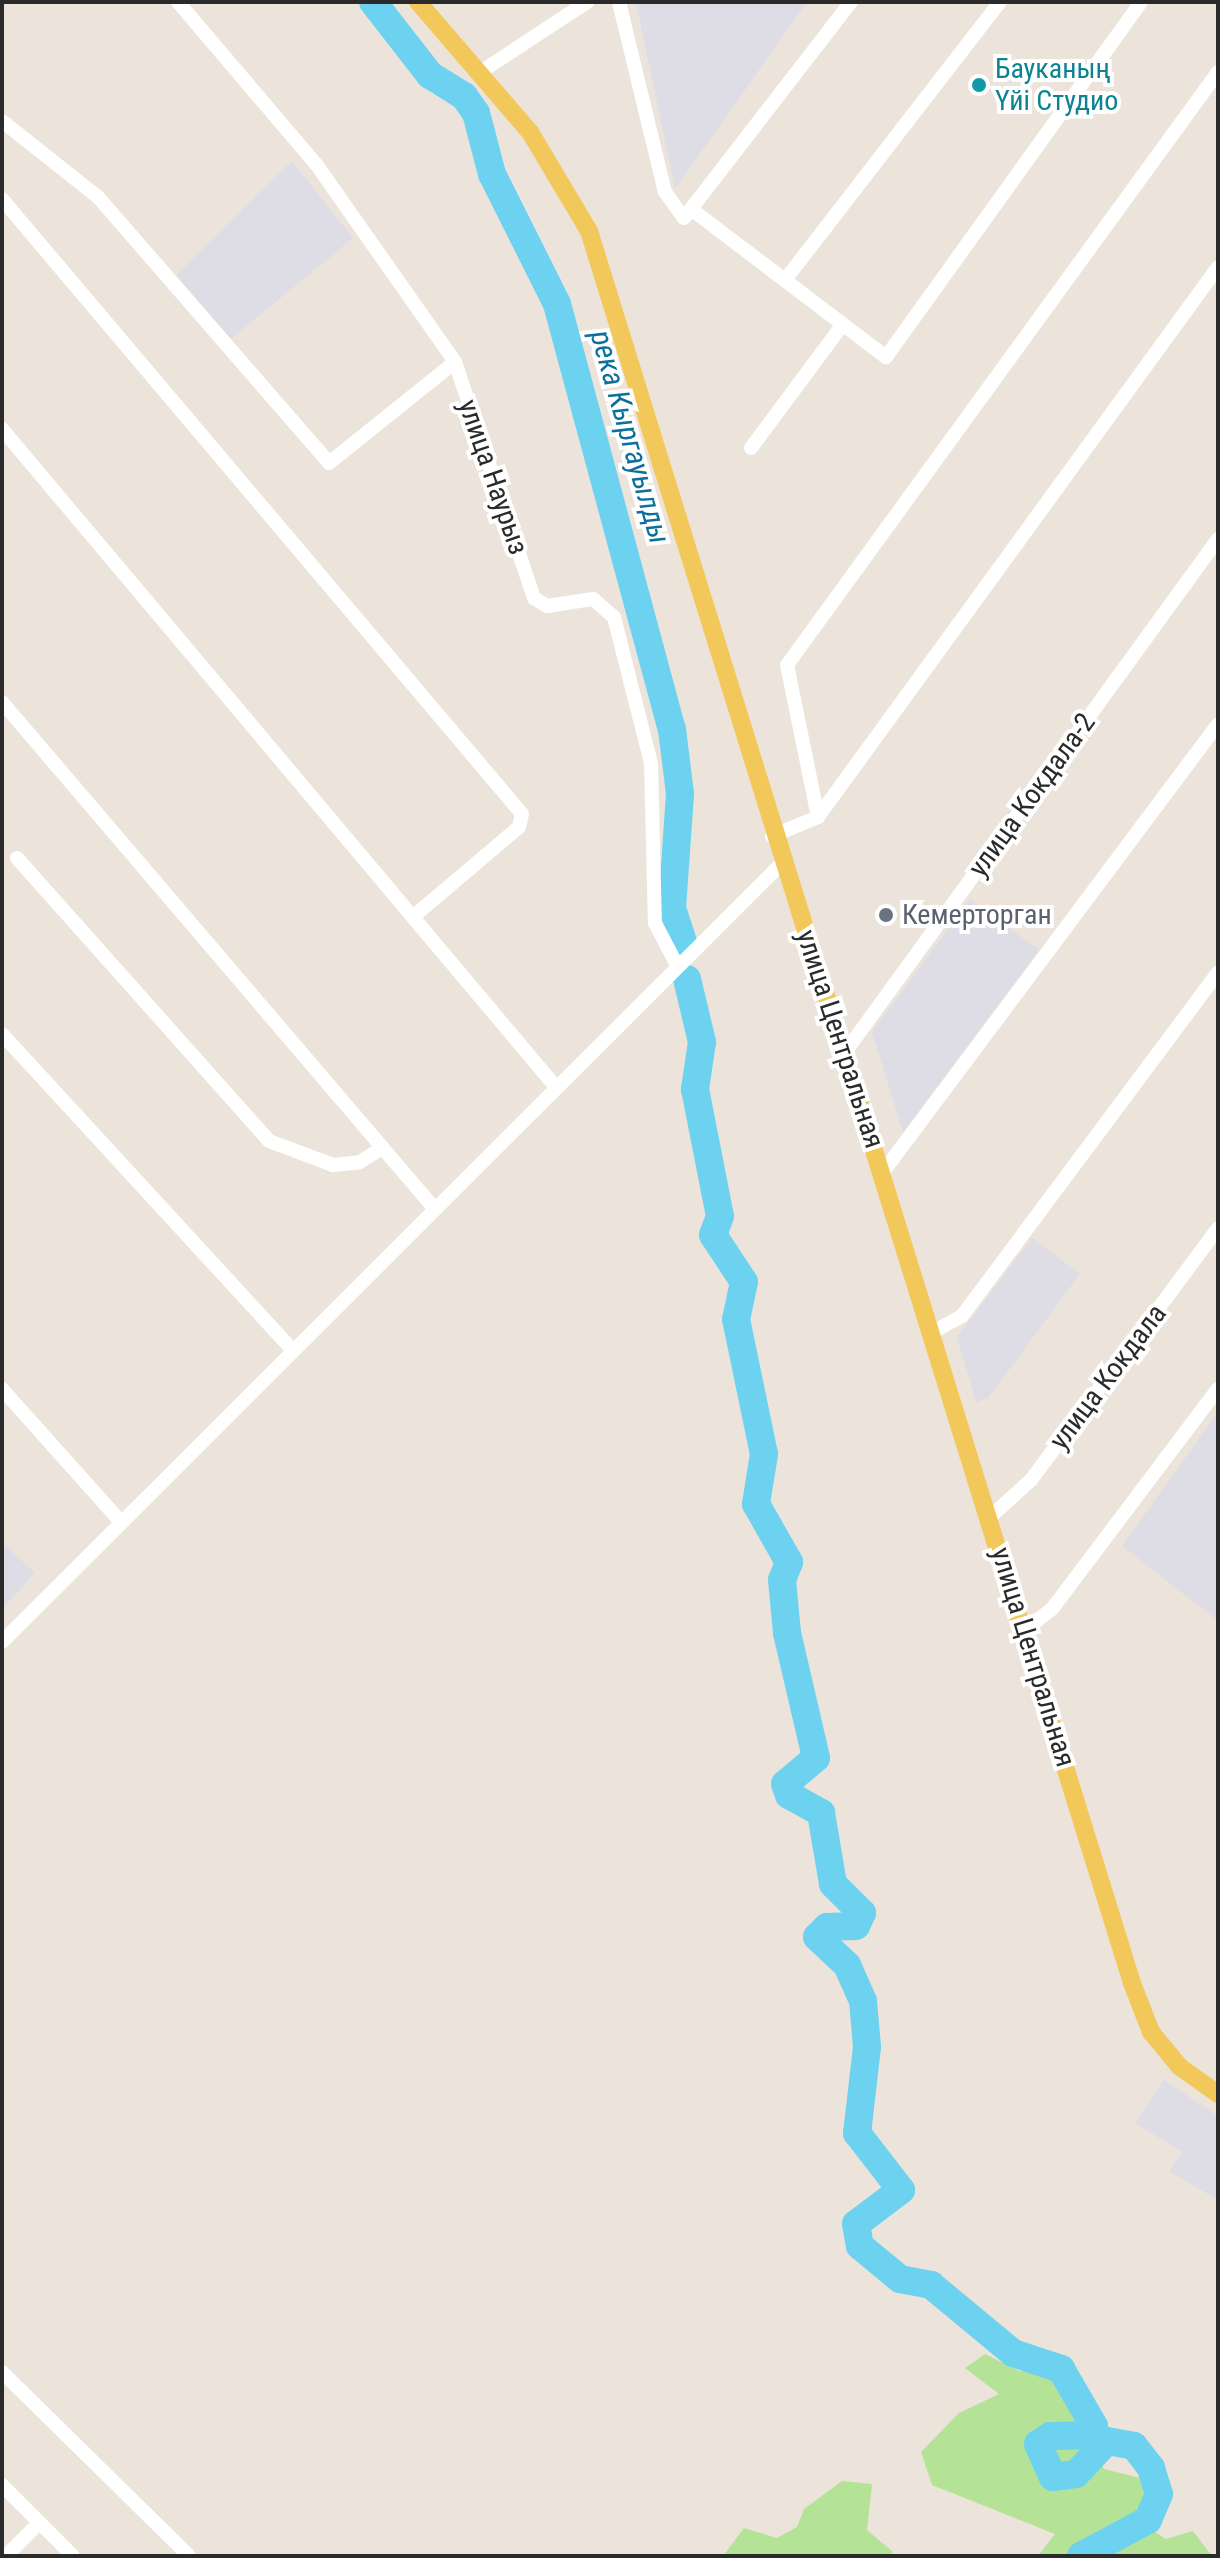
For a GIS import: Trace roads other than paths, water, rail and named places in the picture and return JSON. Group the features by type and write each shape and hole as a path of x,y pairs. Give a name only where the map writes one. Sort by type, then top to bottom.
{"main road":[{"name":"улица Центральная","path":"418,2 482,71 530,132 589,231 772,836 846,1051 1151,2032 1180,2067 1218,2094"}],"street":[{"name":"улица Наурыз","path":"178,2 316,164 455,362 534,598 547,606 593,599 614,617 651,763 655,923 677,965"},
{"path":"482,71 587,2"},
{"path":"619,2 665,192 688,214 785,280 886,357 1141,2"},
{"path":"688,214 851,2"},
{"path":"785,280 1000,2"},
{"path":"818,817 787,665 1218,72"},
{"path":"2,121 98,197 329,463 455,362"},
{"path":"2,199 522,814 519,827 413,917"},
{"path":"772,836 818,817 1218,267"},
{"path":"751,448 843,324"},
{"path":"2,429 555,1086"},
{"name":"улица Кокдала-2","path":"846,1051 1218,539"},
{"path":"2,702 434,1208"},
{"path":"883,1172 1218,724"},
{"path":"17,858 269,1141 333,1165 360,1162 383,1147"},
{"path":"2,1642 555,1086 781,864"},
{"path":"933,1332 962,1316 1218,972"},
{"path":"2,1034 293,1350"},
{"name":"улица Кокдала","path":"990,1517 1031,1480 1218,1228"},
{"path":"2,1389 121,1522"},
{"path":"1025,1630 1052,1609 1218,1389"},
{"path":"2,2372 189,2556"},
{"path":"2,2485 73,2556"},
{"path":"6,2556 39,2523"}],"waterway":[{"name":"река Кыргауылды","path":"373,2 430,75 464,96 476,113 492,174 557,304 672,729 680,794 672,908 683,942"},
{"name":"река Кыргауылды","path":"687,979 702,1042 695,1089 720,1216 713,1235 744,1282 736,1319 764,1454 756,1504 789,1562 782,1580 787,1633 816,1758 785,1784 789,1795 821,1813 833,1884 862,1913 856,1926 827,1927 817,1937 847,1965 863,2001 867,2047 857,2133 901,2190 856,2224 860,2246 900,2279 931,2285 1013,2353 1061,2369 1094,2426 1088,2435 1050,2436 1038,2444 1053,2477 1076,2474 1107,2441 1134,2446 1151,2468 1159,2494 1148,2520 1081,2556"}],"place":[{"name":"Бауканың Үйі Студио","path":"979,85"},
{"name":"Кемерторган","path":"886,915"}]}
